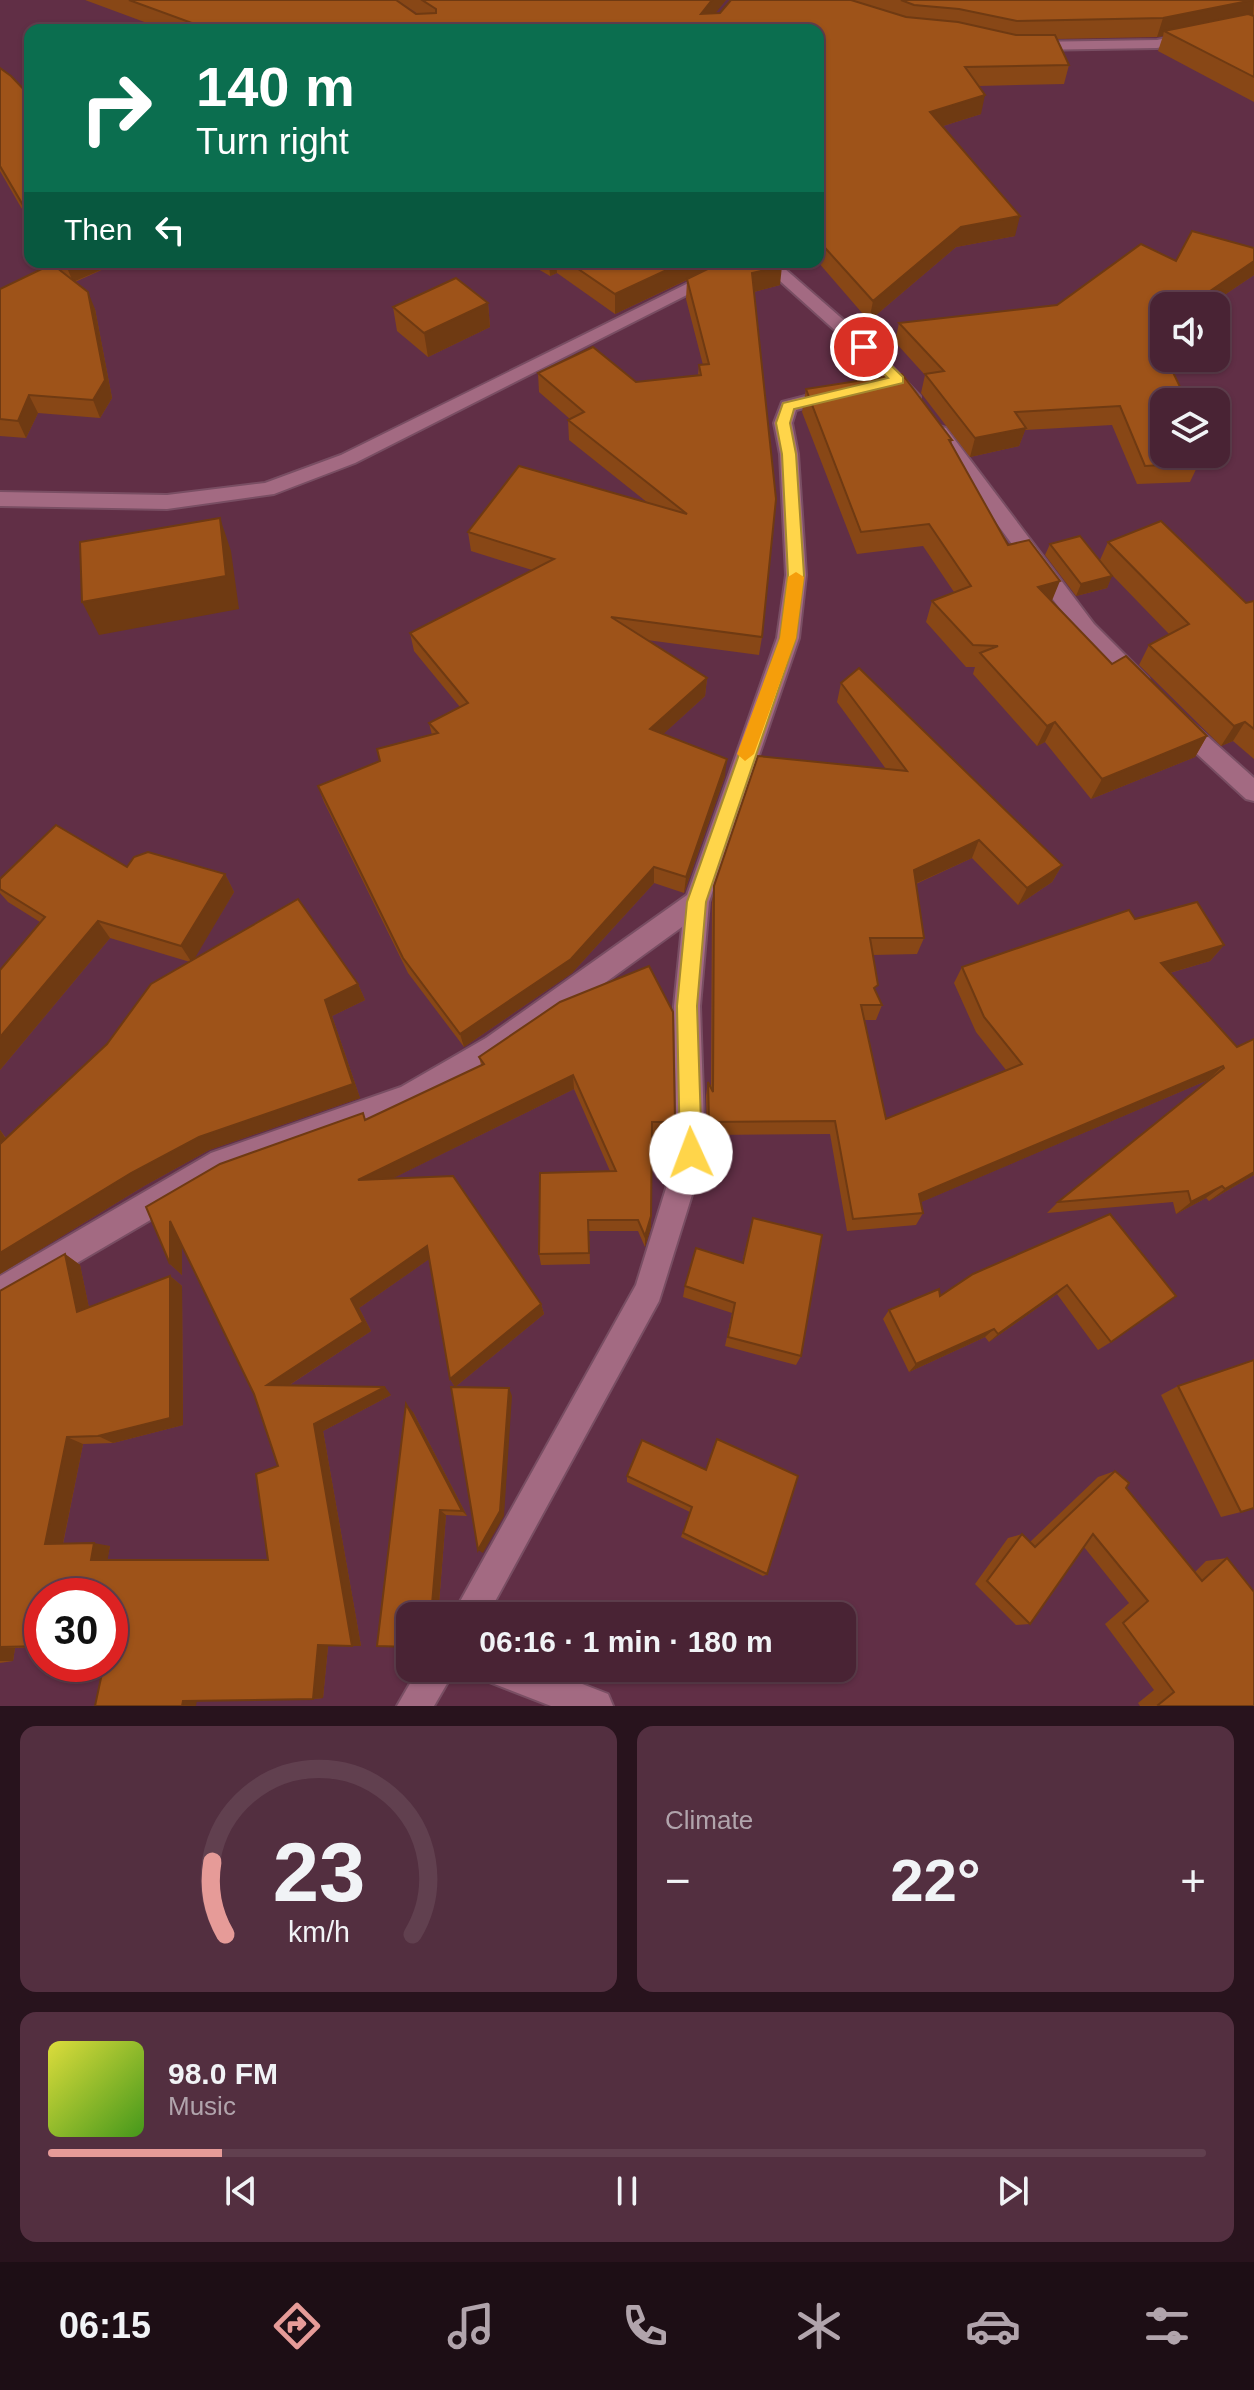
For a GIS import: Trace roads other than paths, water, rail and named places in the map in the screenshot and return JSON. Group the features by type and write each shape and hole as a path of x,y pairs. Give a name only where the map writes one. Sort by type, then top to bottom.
{"street":[{"path":"1012,47 1157,44 1211,30 1254,24"},
{"path":"0,499 167,502 267,489 348,459 732,268"},
{"path":"774,268 898,380 1087,630 1149,694"},
{"path":"477,1602 649,1291 691,1153 687,1006 697,902 788,638 796,575 790,467 783,423 788,406 898,380"},
{"path":"1170,715 1254,792"},
{"path":"0,1293 221,1163 409,1097 495,1047 697,902"},
{"path":"414,1706 430,1682"},
{"path":"533,1682 596,1706"}]}
